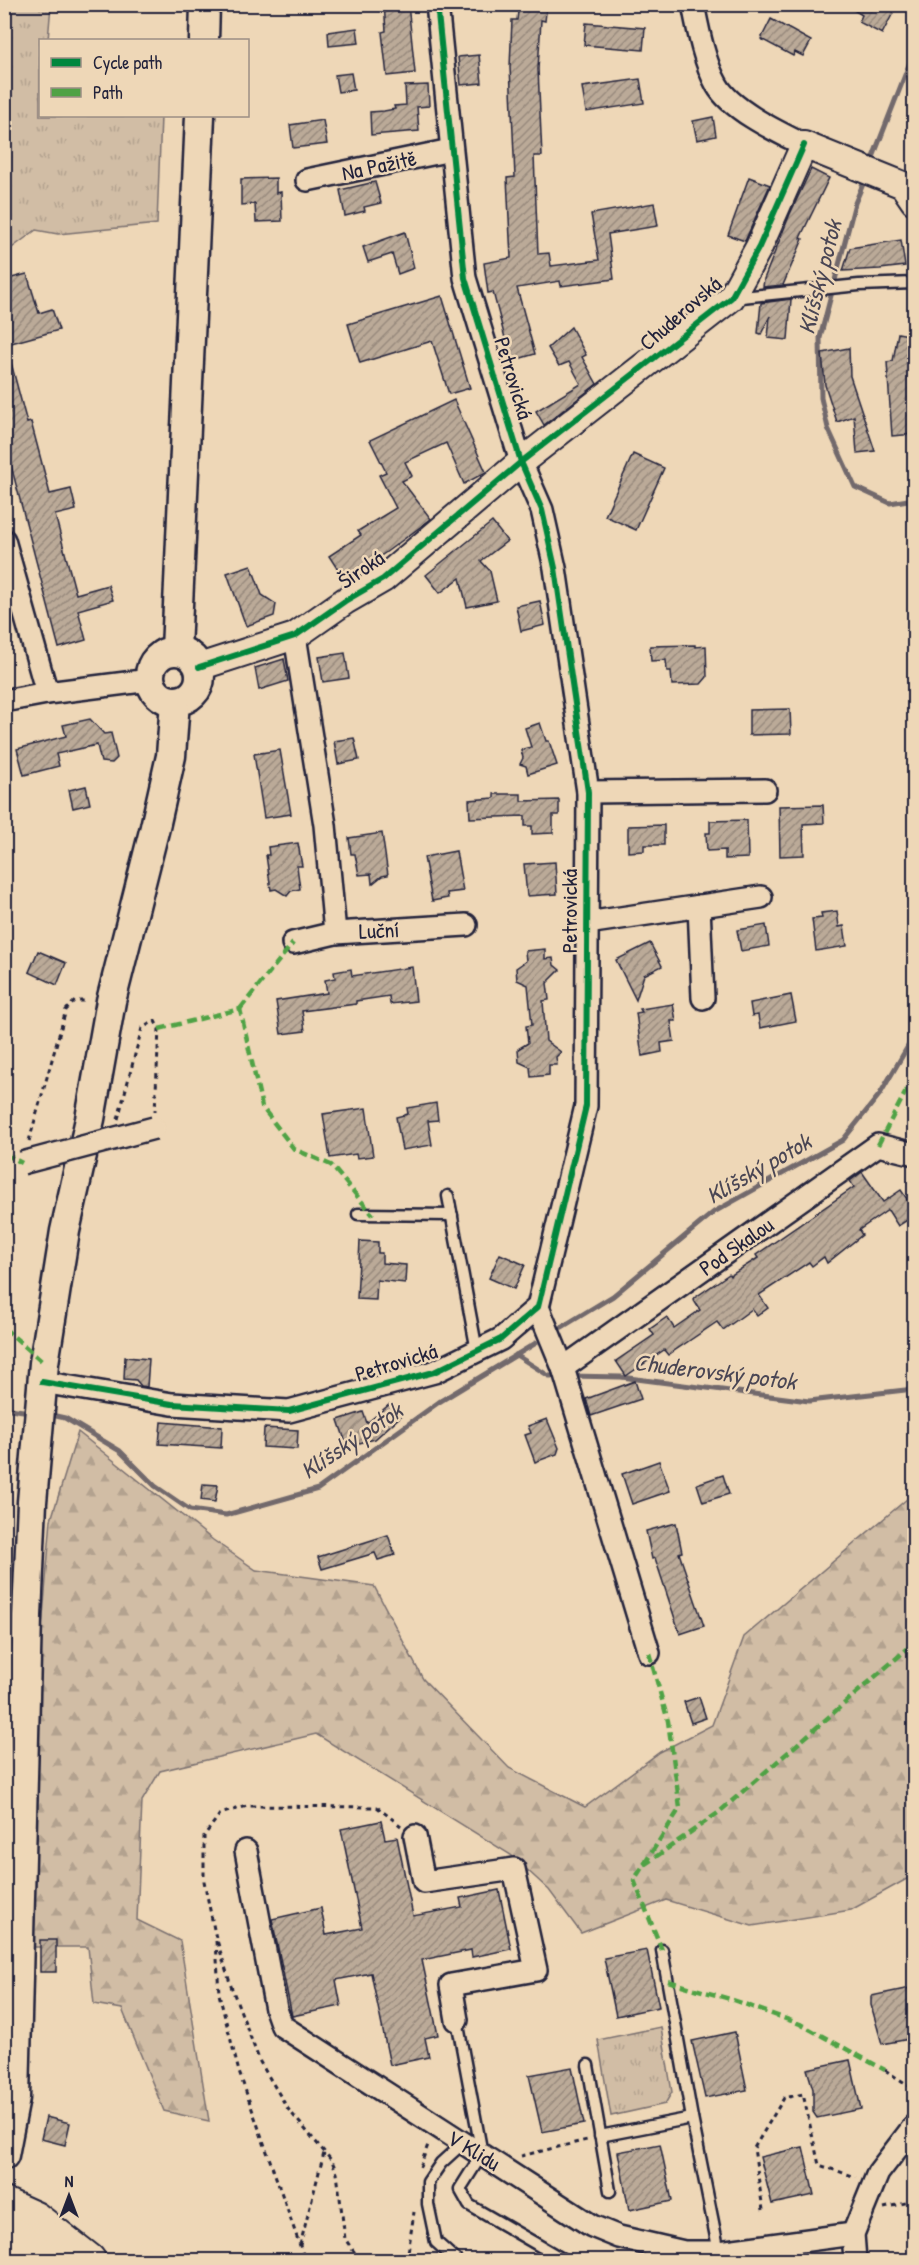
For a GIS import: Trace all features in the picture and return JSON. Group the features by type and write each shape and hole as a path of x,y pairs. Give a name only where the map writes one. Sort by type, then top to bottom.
{"main road":[{"path":"204,39 205,4"},
{"path":"176,650 200,117"},
{"path":"176,650 186,652 194,658 199,667 198,686 185,699 175,701 159,695 150,680 151,669 156,659 165,652 176,650"},
{"path":"4,2155 16,2064 27,1616 32,1502 42,1382 65,1230 90,1119 111,1001 168,766 175,701"},
{"path":"4,2204 35,2218 89,2260"},
{"path":"4,2229 16,2235 48,2260"}],"street":[{"name":"Petrovická","path":"42,1382 172,1404 288,1411 434,1372 501,1339 538,1307 586,1106 588,792 555,568 542,510 521,462 465,278 436,4"},
{"path":"693,4 699,34 711,70 725,95 758,121 804,145 911,186"},
{"name":"Chuderovská","path":"521,462 731,298 759,247 804,145"},
{"name":"Na Pažitě","path":"307,180 451,150"},
{"name":"Široká","path":"199,667 295,636 345,601 383,579 521,462"},
{"path":"4,540 47,693"},
{"path":"295,636 325,825 335,933"},
{"path":"4,701 150,680"},
{"path":"588,792 765,790"},
{"name":"Petrovická","path":"587,923 761,897"},
{"path":"699,906 703,998"},
{"name":"Luční","path":"293,943 335,933 466,925"},
{"path":"22,1163 154,1128"},
{"name":"Pod Skalou","path":"565,1375 878,1145 915,1154"},
{"path":"538,1307 565,1375 649,1653"},
{"path":"415,1836 424,1882 514,1869 536,1970 451,1984 457,2020"},
{"name":"V Klidu","path":"246,1851 276,2009 282,2026 592,2226 619,2237 684,2252 719,2252 853,2234"},
{"path":"855,2260 853,2234 878,2173 915,2126"}],"lane":[{"path":"731,298 915,283"},
{"path":"448,1196 477,1351"},
{"path":"358,1214 452,1215"},
{"path":"662,1950 719,2252"},
{"path":"457,2020 482,2154 460,2189 469,2205 564,2260"},
{"path":"588,2066 610,2191"},
{"path":"600,2136 692,2118"},
{"path":"456,2260 435,2242 428,2204 428,2182 441,2163 463,2143"}],"path":[{"path":"22,1163 66,1010 75,1001 111,1001"},
{"path":"117,1121 142,1028 155,1021 159,1029 154,1128"},
{"path":"215,1934 219,1994 239,2072 305,2260"},
{"path":"885,2070 915,2089"},
{"path":"763,2210 754,2148 784,2098 803,2094 819,2165 874,2183"},
{"path":"526,2155 600,2136"},
{"path":"299,2247 324,2153"},
{"path":"861,2213 915,2200"}],"green space":[{"path":"5,4 51,5 48,39 39,39 39,117 161,117 157,224 58,234 36,230 5,253"},
{"path":"78,1432 213,1540 256,1570 374,1586 423,1679 509,1768 585,1807 660,1752 712,1725 744,1637 914,1493 914,1755 912,1759 914,1875 851,1910 752,1926 666,1900 581,1933 549,1890 511,1855 316,1734 160,1771 142,1801 137,1920 180,1941 209,2121 164,2111 122,2009 94,2004 88,1947 31,1947 31,1760 51,1520"},
{"path":"661,2027 672,2092 665,2104 611,2116 598,2040"}],"building":[{"path":"384,4 408,4 415,73 387,76 382,32 386,31"},
{"path":"519,4 547,4 545,21 541,20 538,69 542,156 534,156 538,254 549,253 551,266 599,260 591,214 654,203 658,226 608,234 614,279 561,286 560,281 517,288 535,354 511,361 493,292 488,293 484,263 511,258 507,178 515,177 510,67 512,20 517,20"},
{"path":"844,4 887,4 895,9 882,34 859,22 862,15"},
{"path":"771,19 811,41 803,56 795,52 793,56 761,39"},
{"path":"586,23 645,28 643,50 584,45"},
{"path":"357,28 359,43 329,46 328,32"},
{"path":"479,55 482,83 461,85 458,57"},
{"path":"351,73 354,90 338,92 335,75"},
{"path":"640,79 644,103 586,112 582,87"},
{"path":"428,85 429,106 417,107 419,131 371,135 370,112 395,109 394,106 406,105 405,86"},
{"path":"713,117 716,136 697,140 693,121"},
{"path":"323,120 327,144 293,148 290,125"},
{"path":"811,169 829,178 800,238 803,239 783,285 763,287 764,279 790,214"},
{"path":"749,177 770,185 745,241 728,235"},
{"path":"276,178 276,193 281,192 282,221 256,222 255,204 241,205 241,179"},
{"path":"375,182 381,203 364,207 365,211 345,216 340,190"},
{"path":"405,232 414,268 398,274 392,254 368,262 363,247"},
{"path":"901,240 905,266 843,271 850,248"},
{"path":"27,274 39,313 52,309 59,330 4,345 4,280"},
{"path":"442,296 470,388 449,394 432,341 360,363 348,324"},
{"path":"791,299 788,340 768,338 770,316 761,334 758,333 761,303"},
{"path":"571,327 586,355 582,357 597,384 544,425 536,411 581,384 569,362 559,366 548,348"},
{"path":"898,333 914,336 910,356 915,434 892,436 887,362 893,361"},
{"path":"849,348 850,376 875,451 857,453 854,416 837,422 825,385 822,353"},
{"path":"9,355 27,423 31,422 50,494 71,489 76,510 55,515 76,594 108,585 113,600 78,610 86,640 59,648 4,439 4,356"},
{"path":"454,400 486,472 464,484 446,443 405,462 412,476 402,481 431,519 348,578 341,568 338,570 329,556 361,535 358,531 396,508 379,475 386,472 370,440"},
{"path":"633,454 664,468 636,530 605,516"},
{"path":"492,522 507,541 481,561 490,571 497,601 467,607 460,578 440,593 426,575"},
{"path":"251,565 262,595 276,604 274,616 246,626 227,573"},
{"path":"540,601 545,625 521,631 516,606"},
{"path":"695,645 695,647 706,646 707,677 701,684 672,685 671,671 667,671 666,660 651,661 650,646"},
{"path":"345,653 349,678 323,682 319,657"},
{"path":"284,659 288,681 259,690 255,668"},
{"path":"790,709 791,734 749,735 749,710"},
{"path":"90,719 104,734 111,733 117,758 112,763 101,762 97,745 56,754 59,766 24,775 17,749 66,736 63,725"},
{"path":"540,723 557,765 528,774 526,766 520,764 523,758 521,750 531,747 525,728"},
{"path":"354,738 359,760 338,764 334,741"},
{"path":"280,750 291,814 264,818 254,754"},
{"path":"86,786 90,804 73,808 69,790"},
{"path":"494,794 521,794 521,801 559,800 559,815 553,815 553,833 532,834 532,826 525,826 525,816 470,818 469,800 494,798"},
{"path":"823,805 824,823 803,824 804,855 780,856 779,806"},
{"path":"747,820 748,858 725,859 725,850 707,851 706,833 710,833 710,821"},
{"path":"664,825 664,845 644,845 644,851 628,852 628,826"},
{"path":"382,833 388,875 382,876 372,884 371,874 359,875 355,854 351,854 349,838"},
{"path":"298,843 302,866 297,866 300,889 291,891 287,896 276,889 271,890 266,855 269,855 268,847"},
{"path":"456,851 463,891 447,893 448,898 432,901 424,857"},
{"path":"555,862 557,894 527,896 524,864"},
{"path":"837,911 839,927 844,926 847,946 816,951 812,919 822,918 821,913"},
{"path":"766,925 769,946 741,951 737,930"},
{"path":"650,943 662,966 644,975 636,1000 616,960"},
{"path":"545,949 545,959 553,958 554,965 560,970 547,983 549,1000 543,1001 546,1041 561,1052 556,1057 557,1065 549,1065 549,1075 531,1077 530,1067 519,1062 518,1049 528,1043 526,1026 532,1025 528,985 517,980 516,968 526,961 525,951"},
{"path":"38,951 66,963 57,985 29,972"},
{"path":"412,967 416,1001 390,1004 389,996 356,1001 356,1004 302,1011 305,1031 281,1034 276,1001 327,993 325,980 335,978 334,972 351,969 352,976"},
{"path":"791,995 796,1021 760,1028 758,1015 752,1016 750,1003"},
{"path":"673,1004 676,1021 671,1021 674,1041 661,1043 662,1052 642,1056 636,1013 642,1012 640,1009"},
{"path":"436,1103 438,1120 428,1121 432,1145 402,1150 396,1117 408,1114 407,1108"},
{"path":"366,1108 373,1156 357,1158 356,1154 330,1158 323,1114"},
{"path":"862,1172 883,1202 901,1190 915,1211 915,1215 898,1226 888,1210 859,1230 862,1235 827,1263 824,1257 812,1266 809,1262 759,1295 768,1308 757,1316 752,1309 723,1330 717,1322 668,1355 664,1350 626,1376 616,1361 654,1335 650,1329 667,1317 674,1328 700,1310 693,1299 729,1274 730,1276 758,1258 756,1255 854,1187 850,1181"},
{"path":"360,1241 378,1242 378,1253 382,1253 382,1263 406,1265 405,1283 377,1280 376,1300 357,1299"},
{"path":"500,1254 525,1265 514,1289 489,1278"},
{"path":"125,1357 149,1359 147,1387 141,1386 136,1380 124,1379"},
{"path":"635,1381 641,1399 591,1416 586,1399"},
{"path":"390,1404 401,1416 375,1439 347,1446 338,1420 363,1412 367,1423"},
{"path":"547,1419 559,1448 557,1454 535,1462 525,1435 531,1433 528,1426"},
{"path":"161,1422 222,1427 221,1448 159,1444"},
{"path":"264,1428 298,1430 297,1449 263,1447"},
{"path":"659,1461 670,1491 632,1504 622,1474"},
{"path":"723,1475 729,1494 703,1502 697,1484"},
{"path":"203,1484 218,1485 215,1502 201,1500"},
{"path":"676,1523 682,1552 679,1553 704,1626 680,1634 655,1558 652,1559 646,1531"},
{"path":"388,1535 395,1555 378,1560 375,1553 322,1569 318,1557"},
{"path":"699,1697 706,1718 691,1723 684,1702"},
{"path":"381,1821 385,1839 397,1837 413,1916 462,1907 460,1898 499,1890 511,1949 472,1957 471,1950 422,1960 438,2035 425,2038 429,2057 390,2065 371,1973 336,1980 341,2006 292,2016 272,1919 321,1908 326,1935 362,1928 341,1829"},
{"path":"40,1940 56,1940 56,1972 40,1972"},
{"path":"647,1950 659,2007 616,2016 604,1958"},
{"path":"915,1987 915,2038 882,2044 871,2005 871,1996"},
{"path":"735,2032 747,2090 705,2098 692,2041"},
{"path":"850,2060 861,2109 817,2118 813,2112 813,2089 807,2069"},
{"path":"572,2067 584,2124 542,2132 529,2075"},
{"path":"46,2117 70,2123 65,2145 41,2139"},
{"path":"660,2144 672,2201 629,2210 618,2152"},
{"path":"803,2147 814,2195 772,2204 760,2157"}],"waterway":[{"name":"Klíšský potok","path":"870,165 914,52"},
{"name":"Klíšský potok","path":"866,177 855,203 820,338 821,398 828,428 855,487 890,503 914,499"},
{"name":"Klíšský potok","path":"562,1327 613,1296 714,1212 843,1140 880,1094 914,1036"},
{"name":"Klíšský potok","path":"56,1416 65,1418 120,1451 155,1486 190,1510 226,1515 318,1489 439,1402 536,1343"},
{"name":"Chuderovský potok","path":"516,1355 549,1376 561,1376"},
{"name":"Chuderovský potok","path":"570,1376 621,1377 809,1401 914,1389"},
{"name":"Klíšský potok","path":"4,1408 23,1411"}],"marked path":[{"path":"240,1009 293,943"},
{"path":"159,1029 240,1009 262,1107 294,1149 331,1165 373,1215"},
{"path":"878,1145 914,1076"},
{"path":"4,1157 11,1157 22,1163"},
{"path":"4,1328 44,1363"},
{"path":"644,1865 718,1813 914,1643"},
{"path":"649,1653 668,1721 680,1808 634,1880 662,1950"},
{"path":"668,1981 733,2000 800,2024 885,2070"},
{"path":"717,2260 719,2252"}],"cycle path":[{"path":"42,1382 172,1404 289,1411 434,1372 501,1339 538,1307 586,1106 588,792 555,568 542,510 521,462 465,278 437,4"},
{"path":"199,667 295,636 345,601 383,579 521,462 731,298 759,247 804,145"}]}
